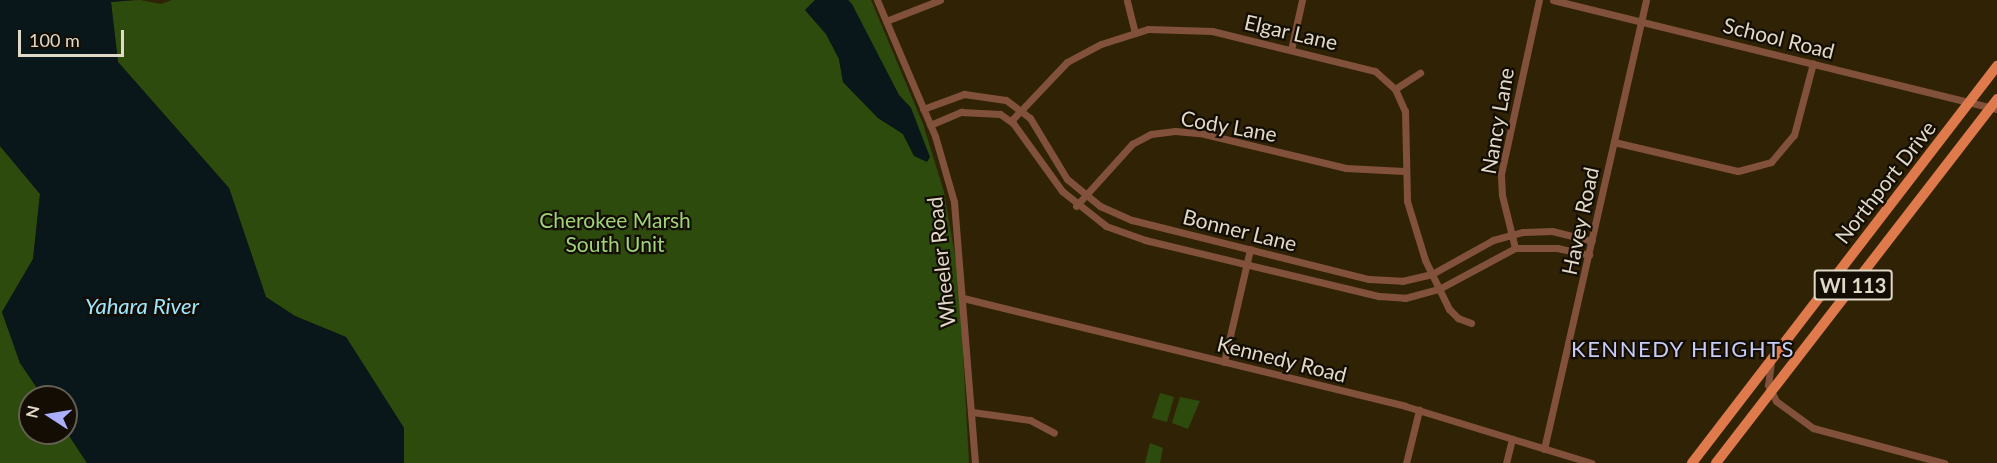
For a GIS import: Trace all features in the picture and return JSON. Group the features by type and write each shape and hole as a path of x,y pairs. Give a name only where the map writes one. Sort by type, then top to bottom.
{"main road":[{"name":"Northport Drive","path":"1692,463 1997,66"},
{"name":"Northport Drive","path":"1716,463 1995,105"}],"street":[{"name":"Wheeler Road","path":"877,0 930,125 954,202 975,463"},
{"path":"885,21 940,0"},
{"path":"1291,50 1302,0"},
{"name":"Nancy Lane","path":"1515,248 1502,195 1502,166 1539,0"},
{"name":"School Road","path":"1553,0 1971,102 1995,105"},
{"name":"Havey Road","path":"1544,449 1646,0"},
{"path":"1127,1 1135,33"},
{"name":"Elgar Lane","path":"1011,121 1067,62 1135,33 1199,29 1375,71 1395,89"},
{"path":"1614,142 1731,170 1771,162 1794,135 1813,63"},
{"path":"1420,73 1395,89 1406,120 1404,171 1407,201 1439,289 1455,316 1471,323"},
{"path":"923,109 949,99 978,93 1006,100 1021,109"},
{"name":"Bonner Lane","path":"1021,109 1067,179 1100,206 1132,220 1369,279 1402,281 1432,274 1493,240 1511,234 1542,230 1592,241"},
{"path":"930,125 968,111 990,112 1011,121"},
{"name":"Bonner Lane","path":"1011,121 1076,206 1119,232 1392,298 1439,289 1515,248 1557,248 1589,255"},
{"name":"Cody Lane","path":"1076,206 1132,144 1151,134 1175,131 1346,168 1404,171"},
{"path":"1224,362 1250,249"},
{"name":"Kennedy Road","path":"963,298 1419,410 1591,463"},
{"path":"1771,360 1770,392 1786,409 1822,432 1944,463"},
{"path":"1406,463 1419,410"},
{"path":"972,412 1030,420 1054,433"},
{"path":"1506,463 1512,439"}],"green space":[{"name":"Cherokee Marsh South Unit","path":"140,0 161,4 172,0 815,0 805,10 826,34 839,59 843,82 878,118 903,134 914,156 911,108 899,95 848,0 871,0 923,124 944,192 959,279 969,463 404,463 404,428 346,337 295,316 266,297 229,188 118,62 111,2"},
{"path":"0,146 40,194 33,259 2,312 20,363 35,385 18,385 18,445 75,445 87,463 0,463"},
{"path":"1160,393 1174,397 1167,422 1152,418"},
{"path":"1180,397 1200,401 1188,429 1172,423"},
{"path":"1150,443 1163,448 1160,463 1145,463"}],"water":[{"name":"Yahara River","path":"0,0 133,0 111,2 118,62 229,188 266,297 295,316 346,337 404,428 404,463 87,463 75,445 78,445 78,385 35,385 20,363 2,312 33,259 40,194 0,146"},
{"path":"815,0 848,0 852,4 899,95 911,108 930,157 927,162 914,156 903,134 878,118 843,82 839,59 826,34 805,10"}],"district":[{"name":"KENNEDY HEIGHTS","path":"1683,349"}]}
